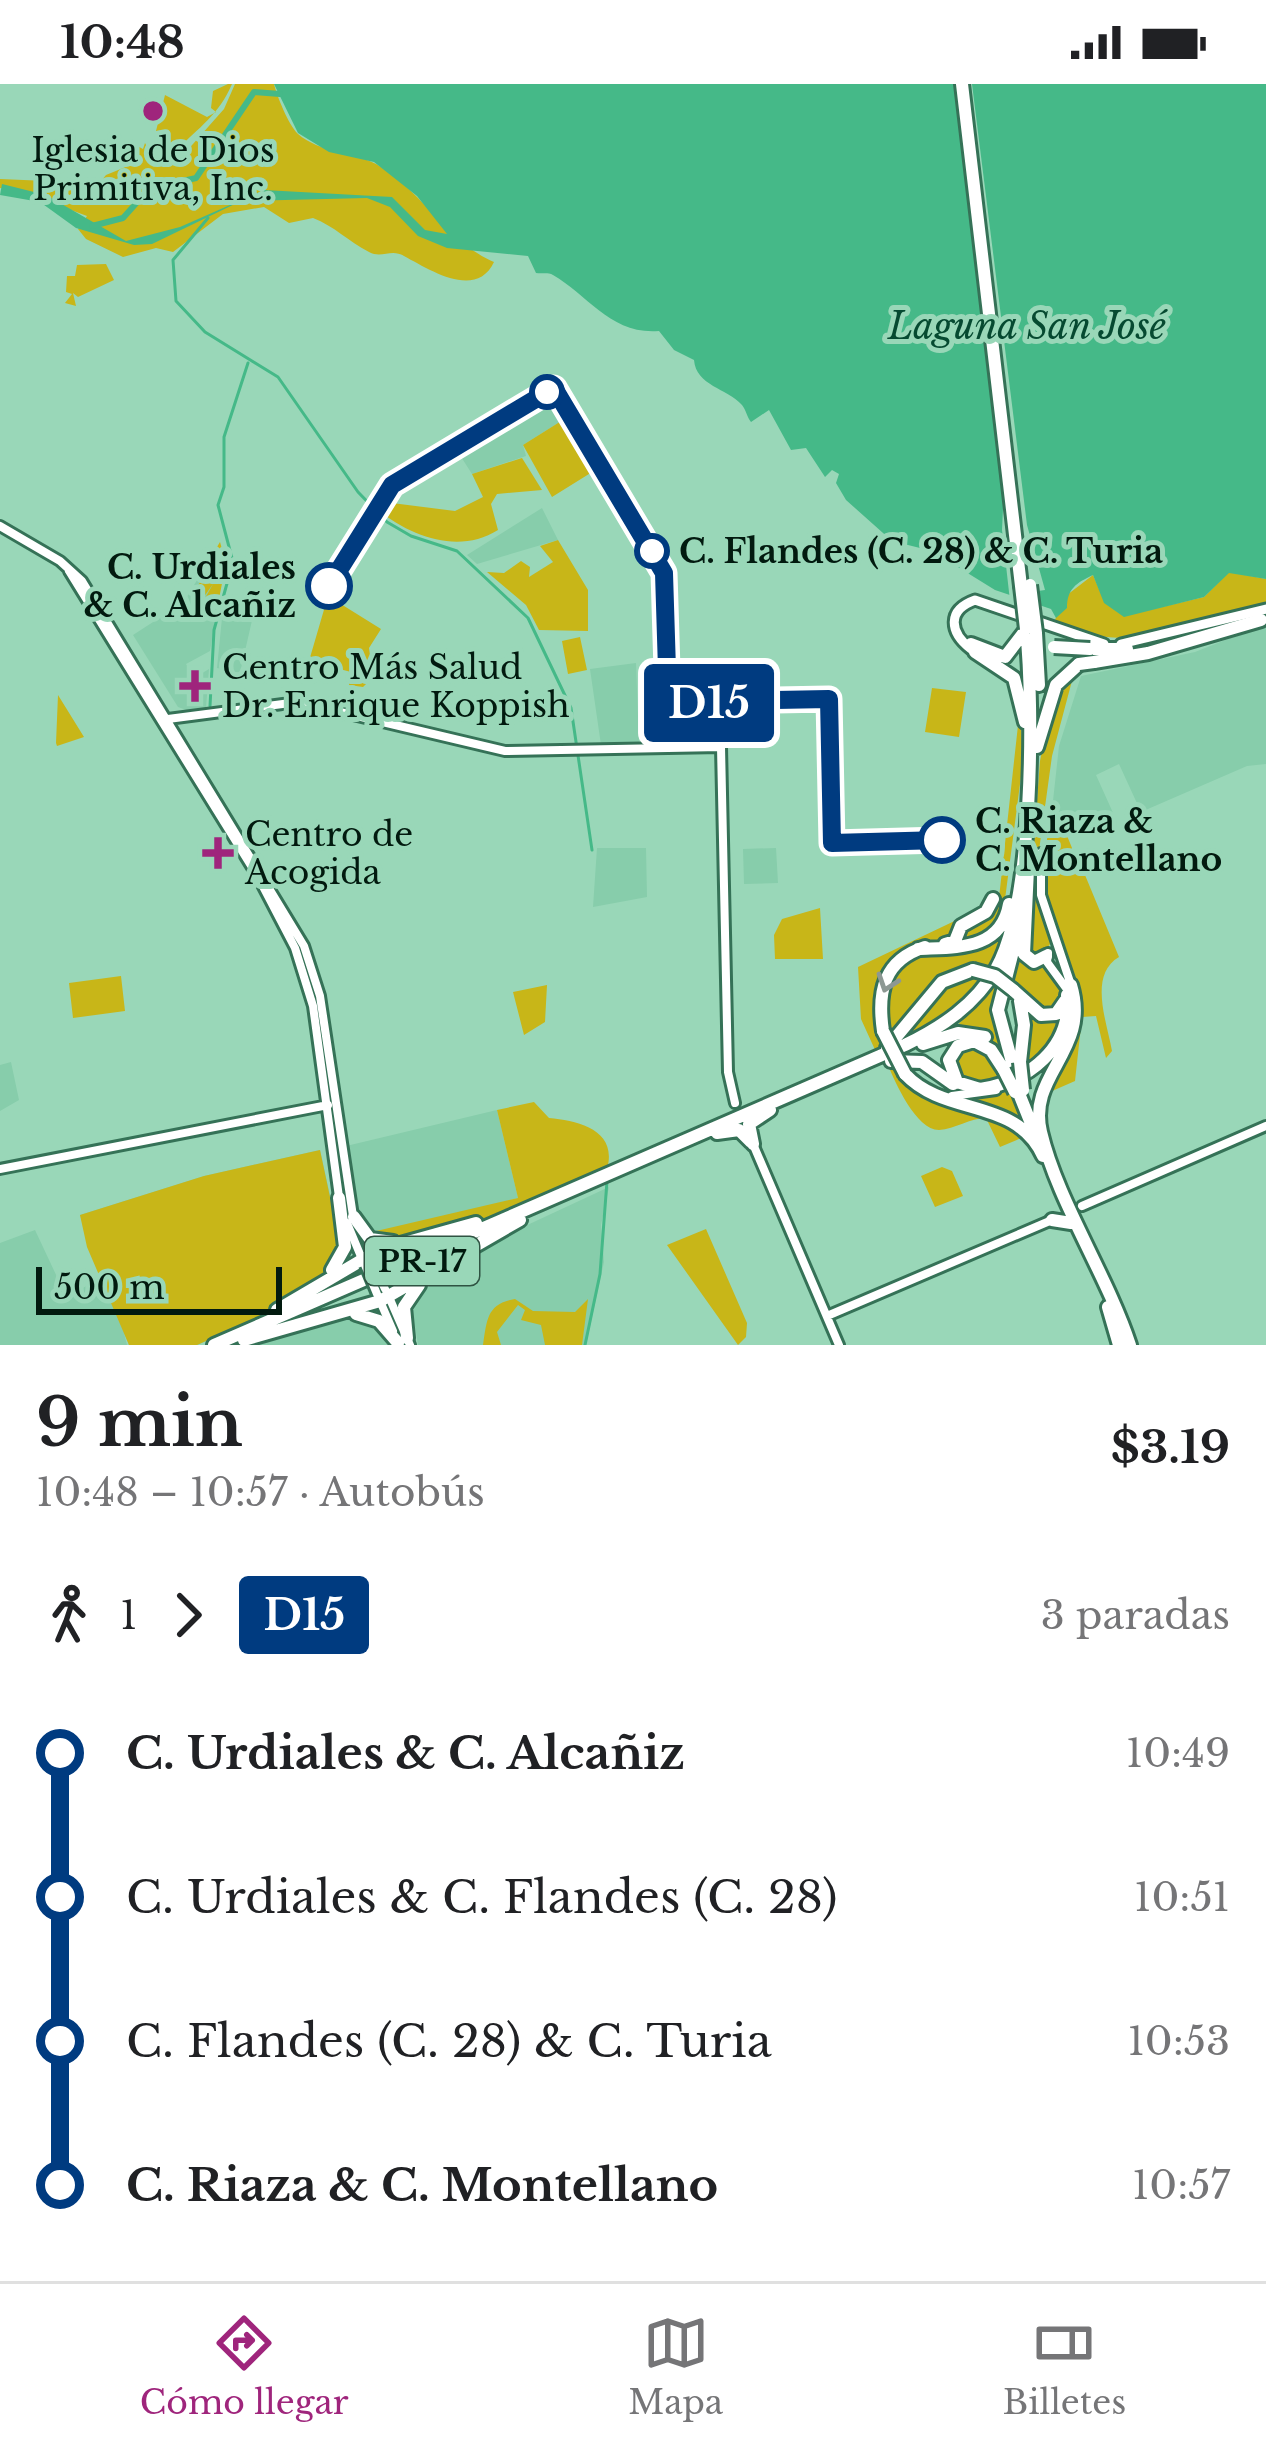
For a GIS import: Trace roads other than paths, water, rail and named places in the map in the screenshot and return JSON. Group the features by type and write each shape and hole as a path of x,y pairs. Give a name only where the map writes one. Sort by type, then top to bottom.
{"highway":[{"name":"PR-17","path":"770,1106 923,1044 957,1023 994,985 1020,923 1028,868 1034,747 1031,631 964,84"},
{"path":"973,648 1005,657 1031,631 1054,647 1086,657 1157,650 1265,616"},
{"path":"1034,747 1055,685 1086,657 1151,645 1191,630"},
{"path":"973,648 1017,682 1034,747"},
{"name":"PR-17","path":"214,1345 236,1341 609,1178 947,1022 995,970 1014,921 1034,747"},
{"path":"918,949 985,941 1003,925 1000,899 1025,808"},
{"path":"1028,868 1024,954 1034,962 1055,958"},
{"path":"1000,899 961,926 953,942 918,949 894,963 883,982 883,1030 908,1077 939,1097 1020,1125 1039,1149 1071,1209 1126,1345"},
{"path":"1014,1078 998,1010 1020,923"},
{"path":"850,1069 892,1044 942,982 973,970 995,976 1034,1013 1049,1016 1062,1008 1068,987"},
{"path":"1014,1078 991,1050 974,1041 958,1046 949,1060 957,1082 980,1089 1038,1065 1064,1033 1068,987"},
{"path":"1038,1133 1042,1092 1076,1029 1068,987"},
{"path":"1013,990 1024,1015 1014,1078"},
{"path":"923,1044 958,1033 978,1034 998,1048 1107,1286 1126,1345"},
{"path":"884,1061 922,1062 968,1092 1014,1078"},
{"path":"735,1103 743,1111 770,1106"},
{"path":"715,1131 734,1115 735,1103"},
{"path":"753,1144 748,1124 770,1106"},
{"path":"715,1131 739,1130 753,1144"},
{"path":"322,1280 344,1253 340,1198"},
{"path":"1052,1220 1071,1209"},
{"path":"354,1217 374,1241 418,1238 519,1216"},
{"path":"236,1341 337,1315 428,1277 519,1216"},
{"path":"236,1341 322,1280 418,1238"},
{"path":"404,1343 406,1300 428,1277"},
{"path":"337,1315 375,1318 404,1343"}],"main road":[{"path":"973,648 953,628 958,609 974,600 1110,645 1265,616"},
{"path":"973,648 959,629 961,615 970,606 982,604 1086,657 1090,653 1117,655 1265,616"}],"street":[{"path":"0,526 64,565 89,590 248,848 309,959 340,1198 404,1343"},
{"path":"64,565 282,919 301,962 367,1260"},
{"path":"168,719 298,702 505,752 721,747 728,1072 735,1103"},
{"path":"230,834 248,848"},
{"path":"908,1077 959,1097 1045,1065 1063,1046 1071,1030 1068,987 1055,958 1053,927 1041,895 1041,853"},
{"path":"0,1168 330,1105"},
{"path":"1071,1209 1266,1126"},
{"path":"753,1144 839,1345"},
{"path":"827,1316 1052,1220"}],"water":[{"name":"Laguna San José","path":"274,84 1266,84 1266,579 1229,573 1204,597 1124,617 1104,603 1093,575 1074,587 1067,608 1056,618 1051,609 995,590 932,551 892,541 846,500 836,483 839,474 832,470 825,477 806,448 791,450 769,410 751,422 736,399 700,376 694,360 674,350 659,331 642,331 614,320 553,275 536,273 528,256 447,248 418,236 390,207 367,198 241,201 152,244 134,245 76,228 40,202 0,195 2,184 46,195 126,241 180,227 264,190 392,197 425,230 447,234 417,196 374,162 329,152 298,133"}],"waterway":[{"path":"92,226 123,218 149,189 196,178 254,92 280,94"},
{"path":"208,218 173,260 176,301 205,332 278,377 358,492 387,522 411,536 457,551 528,618 571,708 592,850"},
{"path":"210,706 214,630 233,562 218,505 224,487 224,437 248,363"},
{"path":"585,1345 600,1274 607,1181"}],"place":[{"name":"Iglesia de Dios Primitiva, Inc.","path":"153,111"},
{"name":"C. Flandes (C. 28) & C. Turia","path":"652,551"},
{"name":"C. Urdiales & C. Alcañiz","path":"329,586"},
{"name":"Centro Más Salud Dr. Enrique Koppish","path":"195,686"},
{"name":"C. Riaza & C. Montellano","path":"942,840"},
{"name":"Centro de Acogida","path":"218,853"}]}
